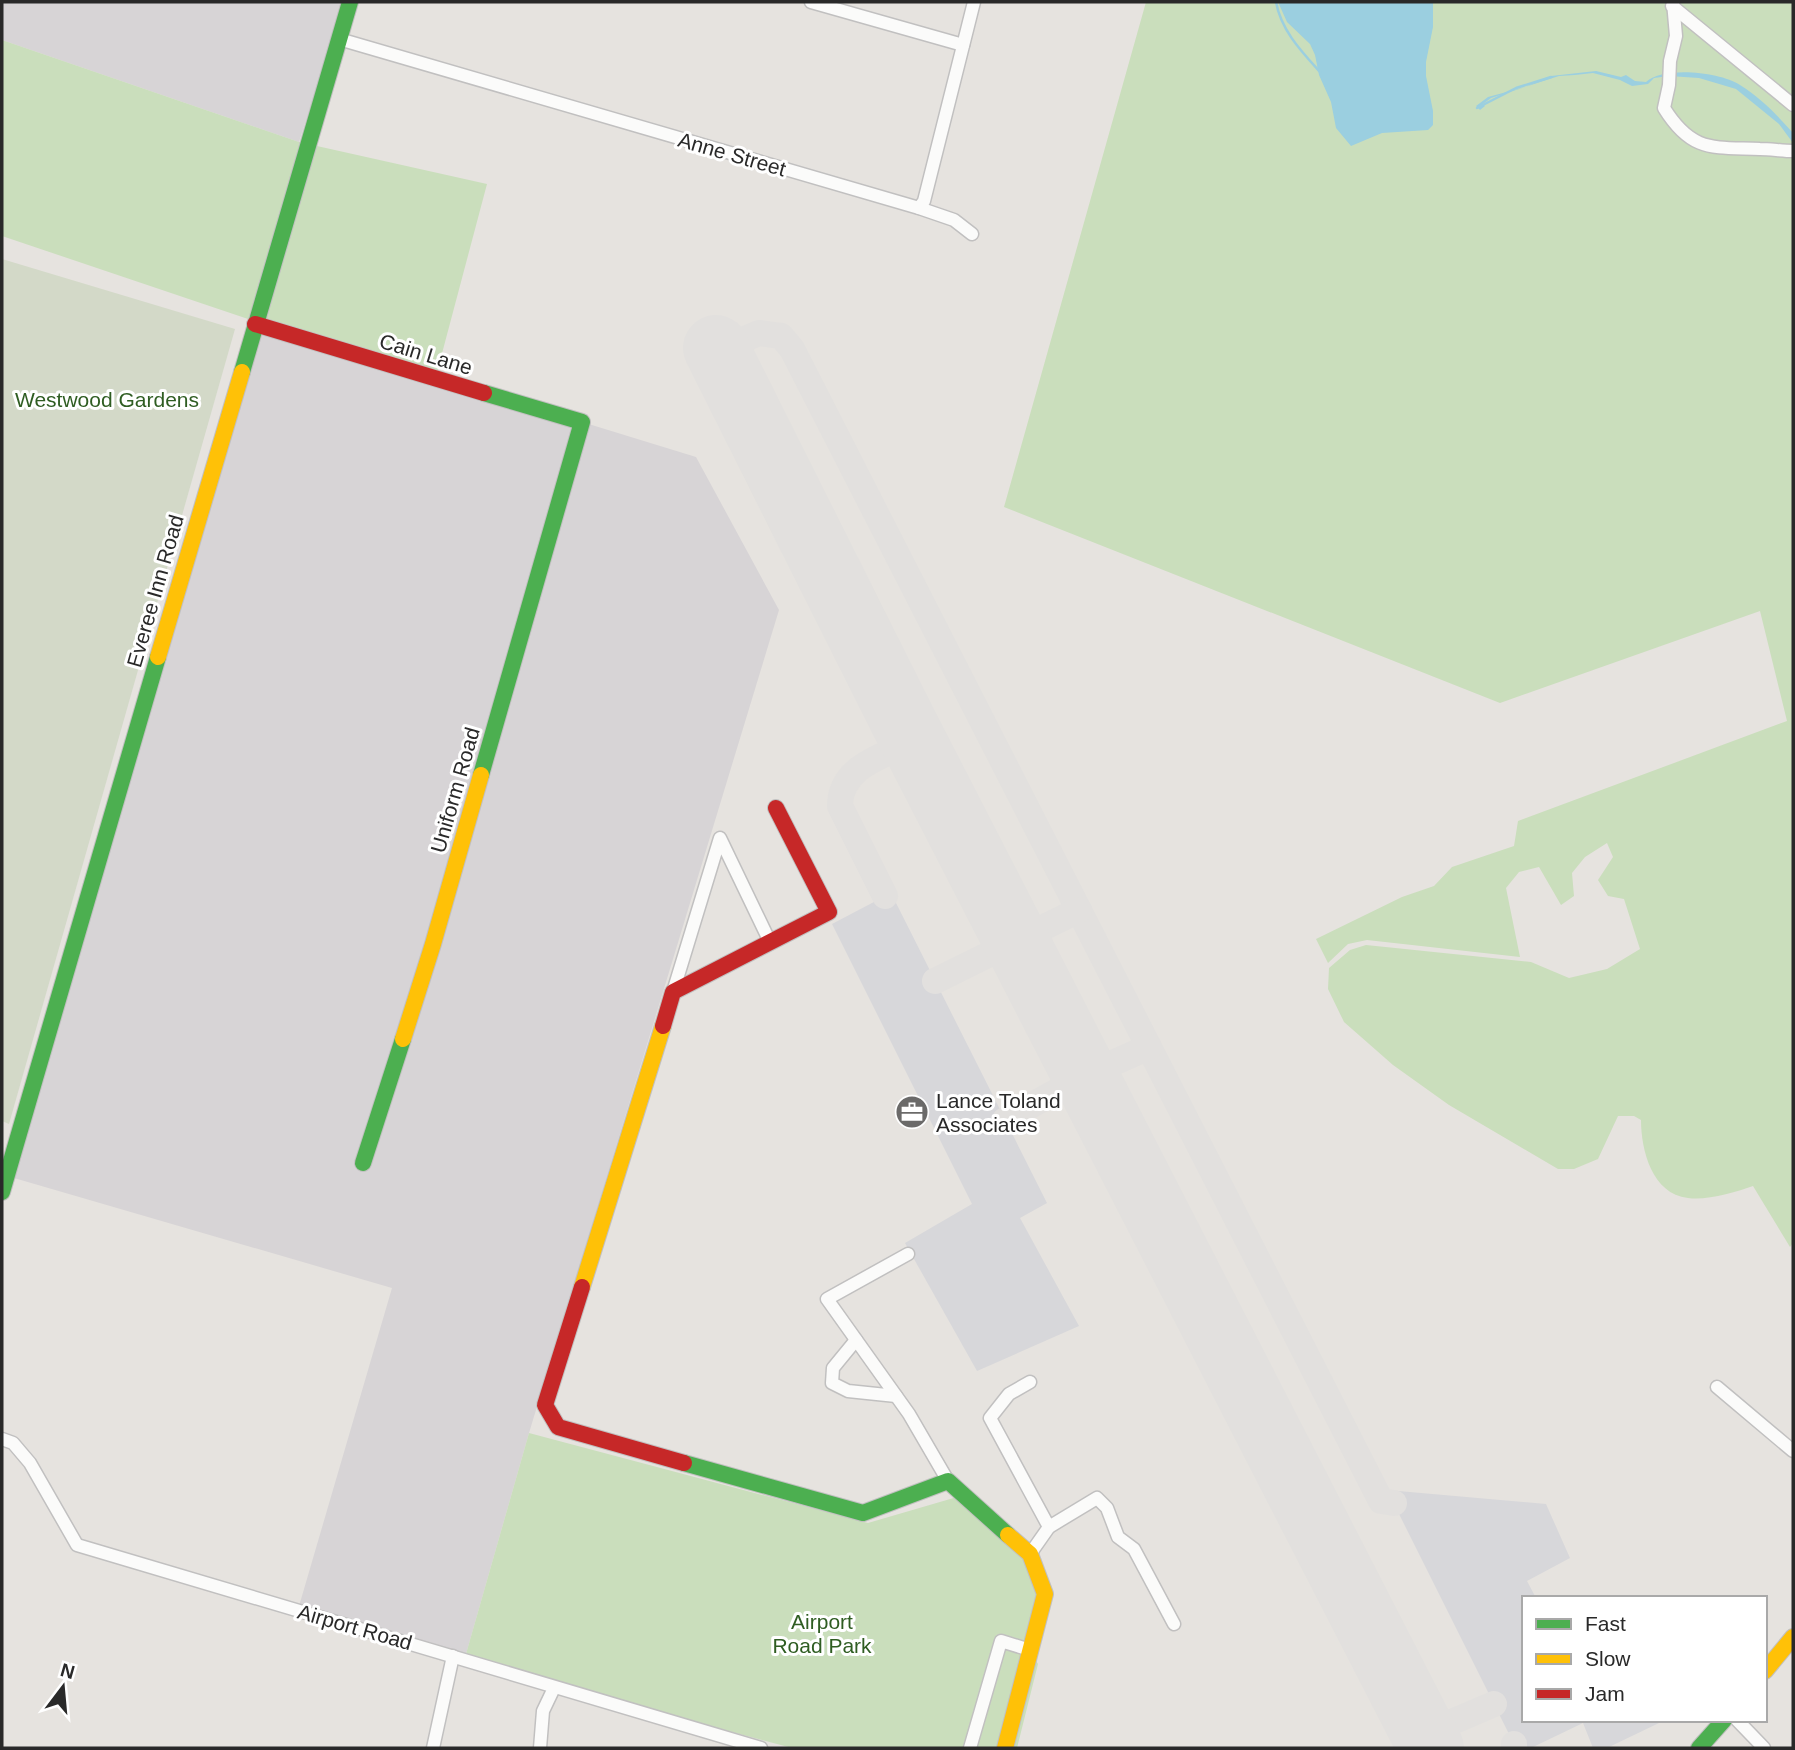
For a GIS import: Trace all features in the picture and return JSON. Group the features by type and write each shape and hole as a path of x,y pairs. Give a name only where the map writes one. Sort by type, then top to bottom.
{"street":[{"name":"Everee Inn Road","path":"2,1192 350,2"},
{"path":"811,2 963,44"},
{"path":"919,208 924,201 974,2"},
{"path":"1672,4 1676,36 1664,108 1683,134 1694,141 1718,148 1793,151"},
{"path":"1672,4 1793,105"},
{"name":"Anne Street","path":"339,39 919,208 954,220 972,234"},
{"name":"Cain Lane","path":"256,324 582,422 581,426"},
{"name":"Uniform Road","path":"363,1163 433,944 581,426"},
{"path":"674,992 828,912 776,808"},
{"path":"770,942 720,838 545,1405 558,1427 863,1513 948,1481"},
{"path":"908,1254 827,1299 896,1396 948,1481 1030,1554 1045,1594 1005,1748"},
{"path":"856,1340 834,1368 832,1383 848,1391 896,1396"},
{"path":"1030,1382 1009,1394 990,1418 1049,1527"},
{"path":"1717,1387 1793,1451"},
{"name":"Airport Road","path":"2,1439 13,1443 30,1463 77,1545 453,1656 731,1744 761,1748"},
{"path":"1030,1554 1049,1527 1097,1498 1107,1508 1118,1537 1134,1549 1174,1624"},
{"path":"1767,1669 1793,1637"},
{"path":"970,1748 1001,1641 1030,1650"},
{"path":"433,1748 453,1656"},
{"path":"540,1748 543,1711 554,1688"},
{"path":"1699,1748 1722,1722"},
{"path":"1739,1722 1764,1748"}],"shaded area":[{"path":"2,2 344,2 299,142 2,40"},
{"path":"254,321 696,457 779,610 529,1433 464,1661 297,1613 392,1288 14,1178"},
{"path":"891,893 1047,1203 1020,1218 1079,1326 977,1371 905,1243 972,1204 832,924"},
{"path":"1387,1490 1546,1504 1570,1558 1527,1581 1535,1596 1522,1596 1522,1722 1659,1723 1607,1748 1593,1748 1583,1723 1531,1748 1516,1748"}],"green space":[{"path":"1146,2 1793,2 1793,1243 1790,1247 1753,1186 1695,1199 1676,1195 1665,1188 1651,1169 1643,1144 1641,1120 1634,1116 1618,1116 1598,1159 1574,1169 1558,1169 1449,1105 1393,1065 1344,1022 1328,989 1329,968 1350,950 1366,945 1531,962 1569,978 1607,969 1640,949 1624,899 1608,896 1598,880 1613,857 1607,843 1585,857 1572,873 1574,896 1561,905 1539,867 1519,872 1506,888 1520,957 1367,940 1348,944 1328,963 1316,939 1402,897 1434,886 1452,867 1514,846 1518,821 1787,721 1760,611 1500,703 1004,507"},
{"path":"2,40 299,142 487,184 436,376 254,321 2,236"},
{"name":"Westwood Gardens","path":"2,259 235,329 9,1124 2,1121"},
{"name":"Airport Road Park","path":"529,1433 868,1523 957,1497 1017,1548 1041,1582 1033,1656 1038,1664 1017,1748 792,1748 464,1661"}],"water":[{"path":"1278,2 1433,2 1433,27 1426,76 1433,125 1428,130 1382,133 1351,146 1336,128 1331,102 1310,44 1287,22"},
{"path":"1596,71 1621,77 1626,75 1635,81 1646,82 1654,77 1678,72 1706,74 1731,80 1762,101 1793,133 1793,143 1779,124 1736,89 1699,78 1669,76 1654,78 1648,84 1632,86 1593,73 1559,76 1525,87 1551,76"},
{"path":"1525,87 1491,98 1480,110 1476,106 1488,97"}],"waterway":[{"path":"1276,2 1287,31 1320,72"},
{"path":"1477,108 1516,88 1551,77"}],"taxiway":[{"path":"723,363 747,338 759,333 781,336 792,349 1381,1501 1394,1503"},
{"path":"885,896 840,806 842,792 847,781 866,764 914,741"},
{"path":"935,981 1079,910"},
{"path":"1005,1120 1086,1075 1149,1047"},
{"path":"1424,1734 1494,1704"}],"runway":[{"path":"716,348 903,721 1431,1748"}],"traffic: fast":[{"path":"242,372 350,2"},
{"path":"481,775 582,422 484,393"},
{"path":"2,1192 158,657"},
{"path":"363,1163 403,1039"},
{"path":"684,1463 863,1513 948,1481 1008,1535"},
{"path":"1699,1748 1722,1722"}],"traffic: slow":[{"path":"158,657 242,372"},
{"path":"403,1039 481,775"},
{"path":"582,1287 663,1026"},
{"path":"1005,1748 1045,1594 1030,1554 1008,1535"},
{"path":"1767,1669 1793,1637"}],"traffic: jam":[{"path":"255,324 484,393"},
{"path":"663,1026 673,992 829,912 776,808"},
{"path":"582,1287 545,1405 558,1427 684,1463"}],"place":[{"name":"Lance Toland Associates","path":"912,1112"}]}
